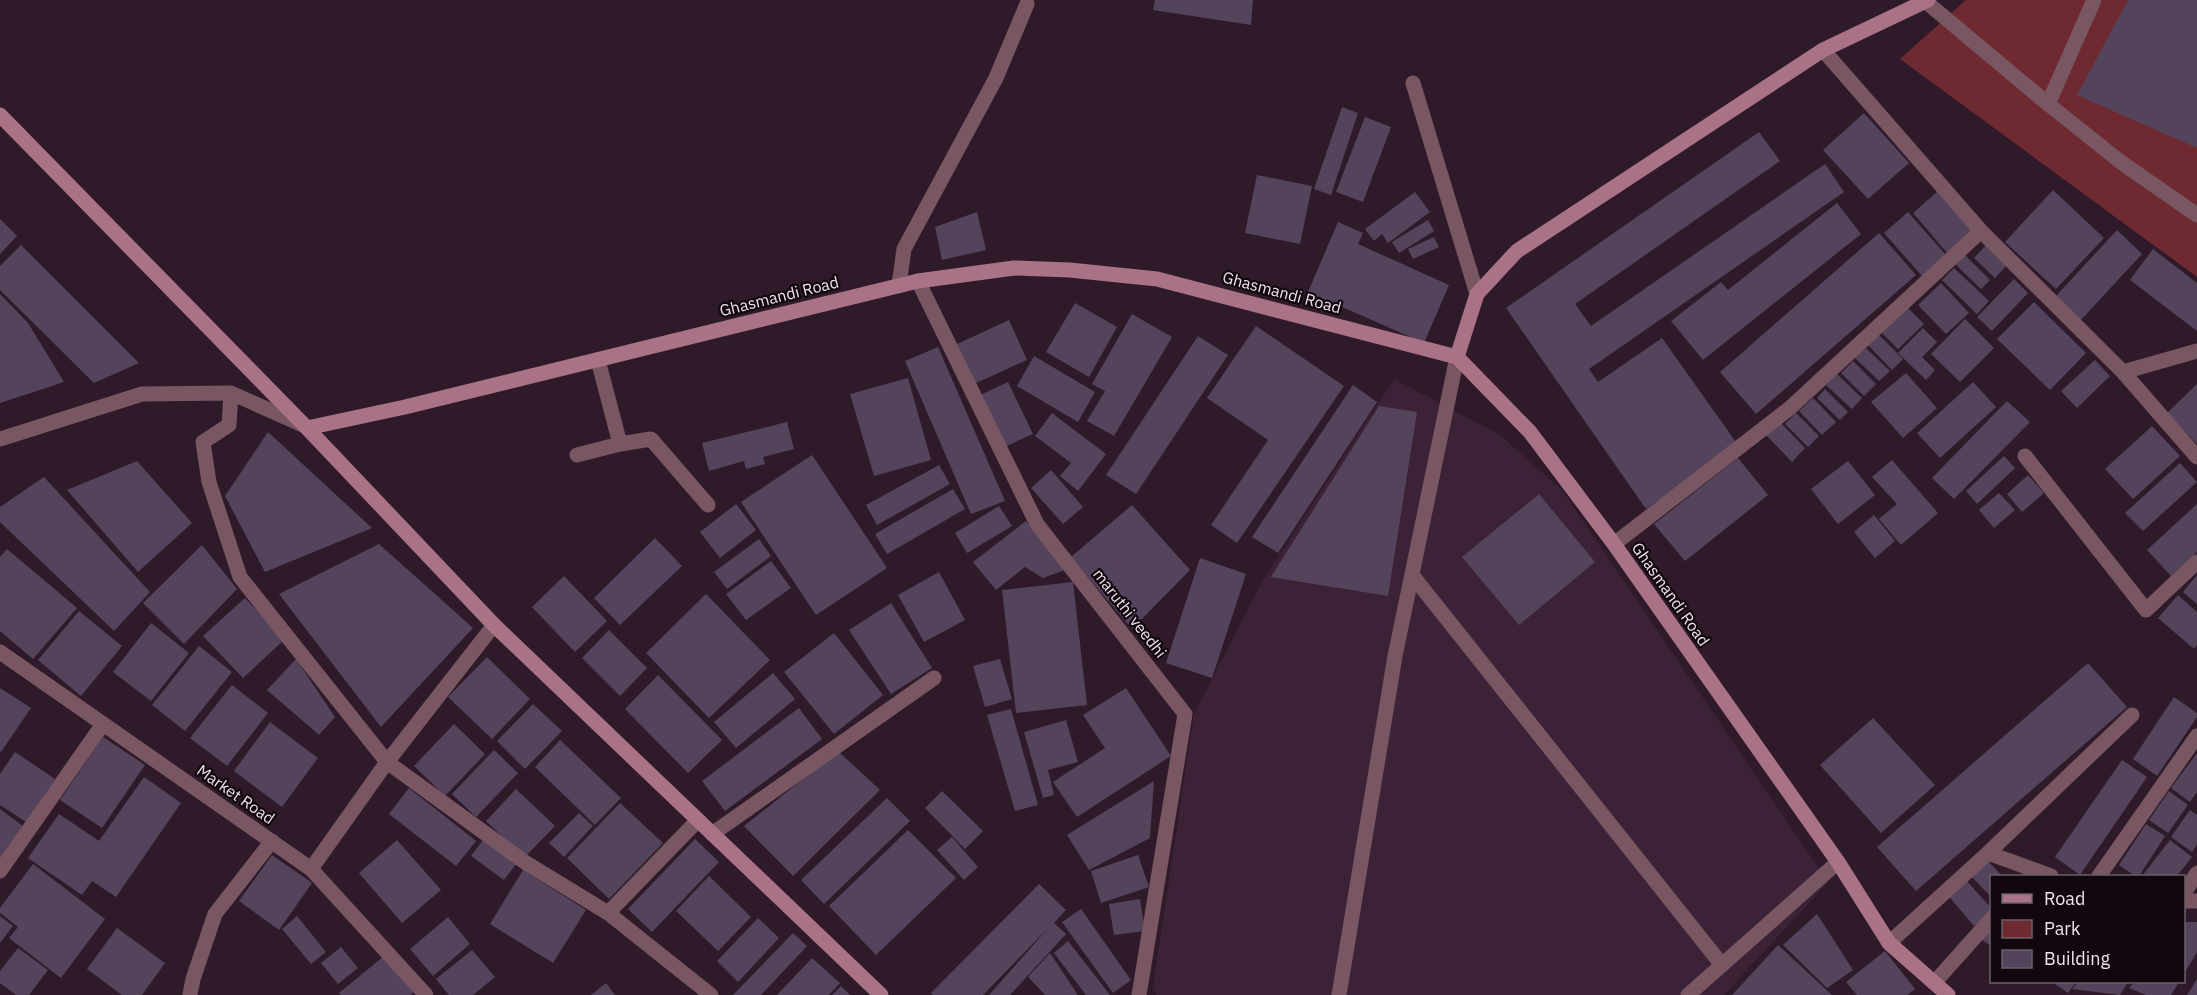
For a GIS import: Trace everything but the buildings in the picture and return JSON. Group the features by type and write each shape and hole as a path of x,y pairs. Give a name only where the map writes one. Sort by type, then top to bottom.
{"street":[{"path":"2048,104 2094,0"},
{"path":"1339,995 1395,656 1457,357 1477,294 1517,250 1824,50 1926,1 2122,163 2197,215"},
{"path":"899,285 904,249 996,78 1028,4"},
{"path":"1824,50 1981,231 2123,372 2197,457"},
{"path":"1413,83 1477,294"},
{"path":"0,115 307,428 494,625 881,995"},
{"path":"1614,544 1790,408 1981,231"},
{"name":"Ghasmandi Road","path":"307,428 405,407 899,285 1014,268 1070,270 1157,279 1457,357 1530,432 1614,544 1838,862 1889,943 1948,995"},
{"name":"maruthi veedhi","path":"918,281 1037,524 1185,714 1139,995"},
{"path":"2123,372 2197,351"},
{"path":"598,360 620,444"},
{"path":"0,439 142,394 231,393 307,428"},
{"path":"231,393 228,424 203,442 209,482 240,577 387,762 526,863 608,913 711,995"},
{"path":"577,455 651,439 708,505"},
{"path":"2025,456 2146,610 2197,562"},
{"path":"1412,575 1722,964"},
{"path":"311,869 387,762 494,625"},
{"name":"Market Road","path":"0,652 311,869 426,995"},
{"path":"712,834 934,678"},
{"path":"1889,943 1988,853 2132,715"},
{"path":"0,871 103,724"},
{"path":"2100,875 2197,736"},
{"path":"608,913 698,820"},
{"path":"190,995 193,979 215,914 272,841"},
{"path":"1988,853 2030,874"},
{"path":"1688,995 1838,862"},
{"path":"2185,891 2197,873"},
{"path":"1934,983 1990,920"}],"shaded area":[{"path":"1394,379 1500,435 1562,490 1828,882 1724,995 1156,995 1153,986 1194,714 1263,580"}],"green space":[{"path":"1966,0 2197,0 2197,277 1900,59"}]}
